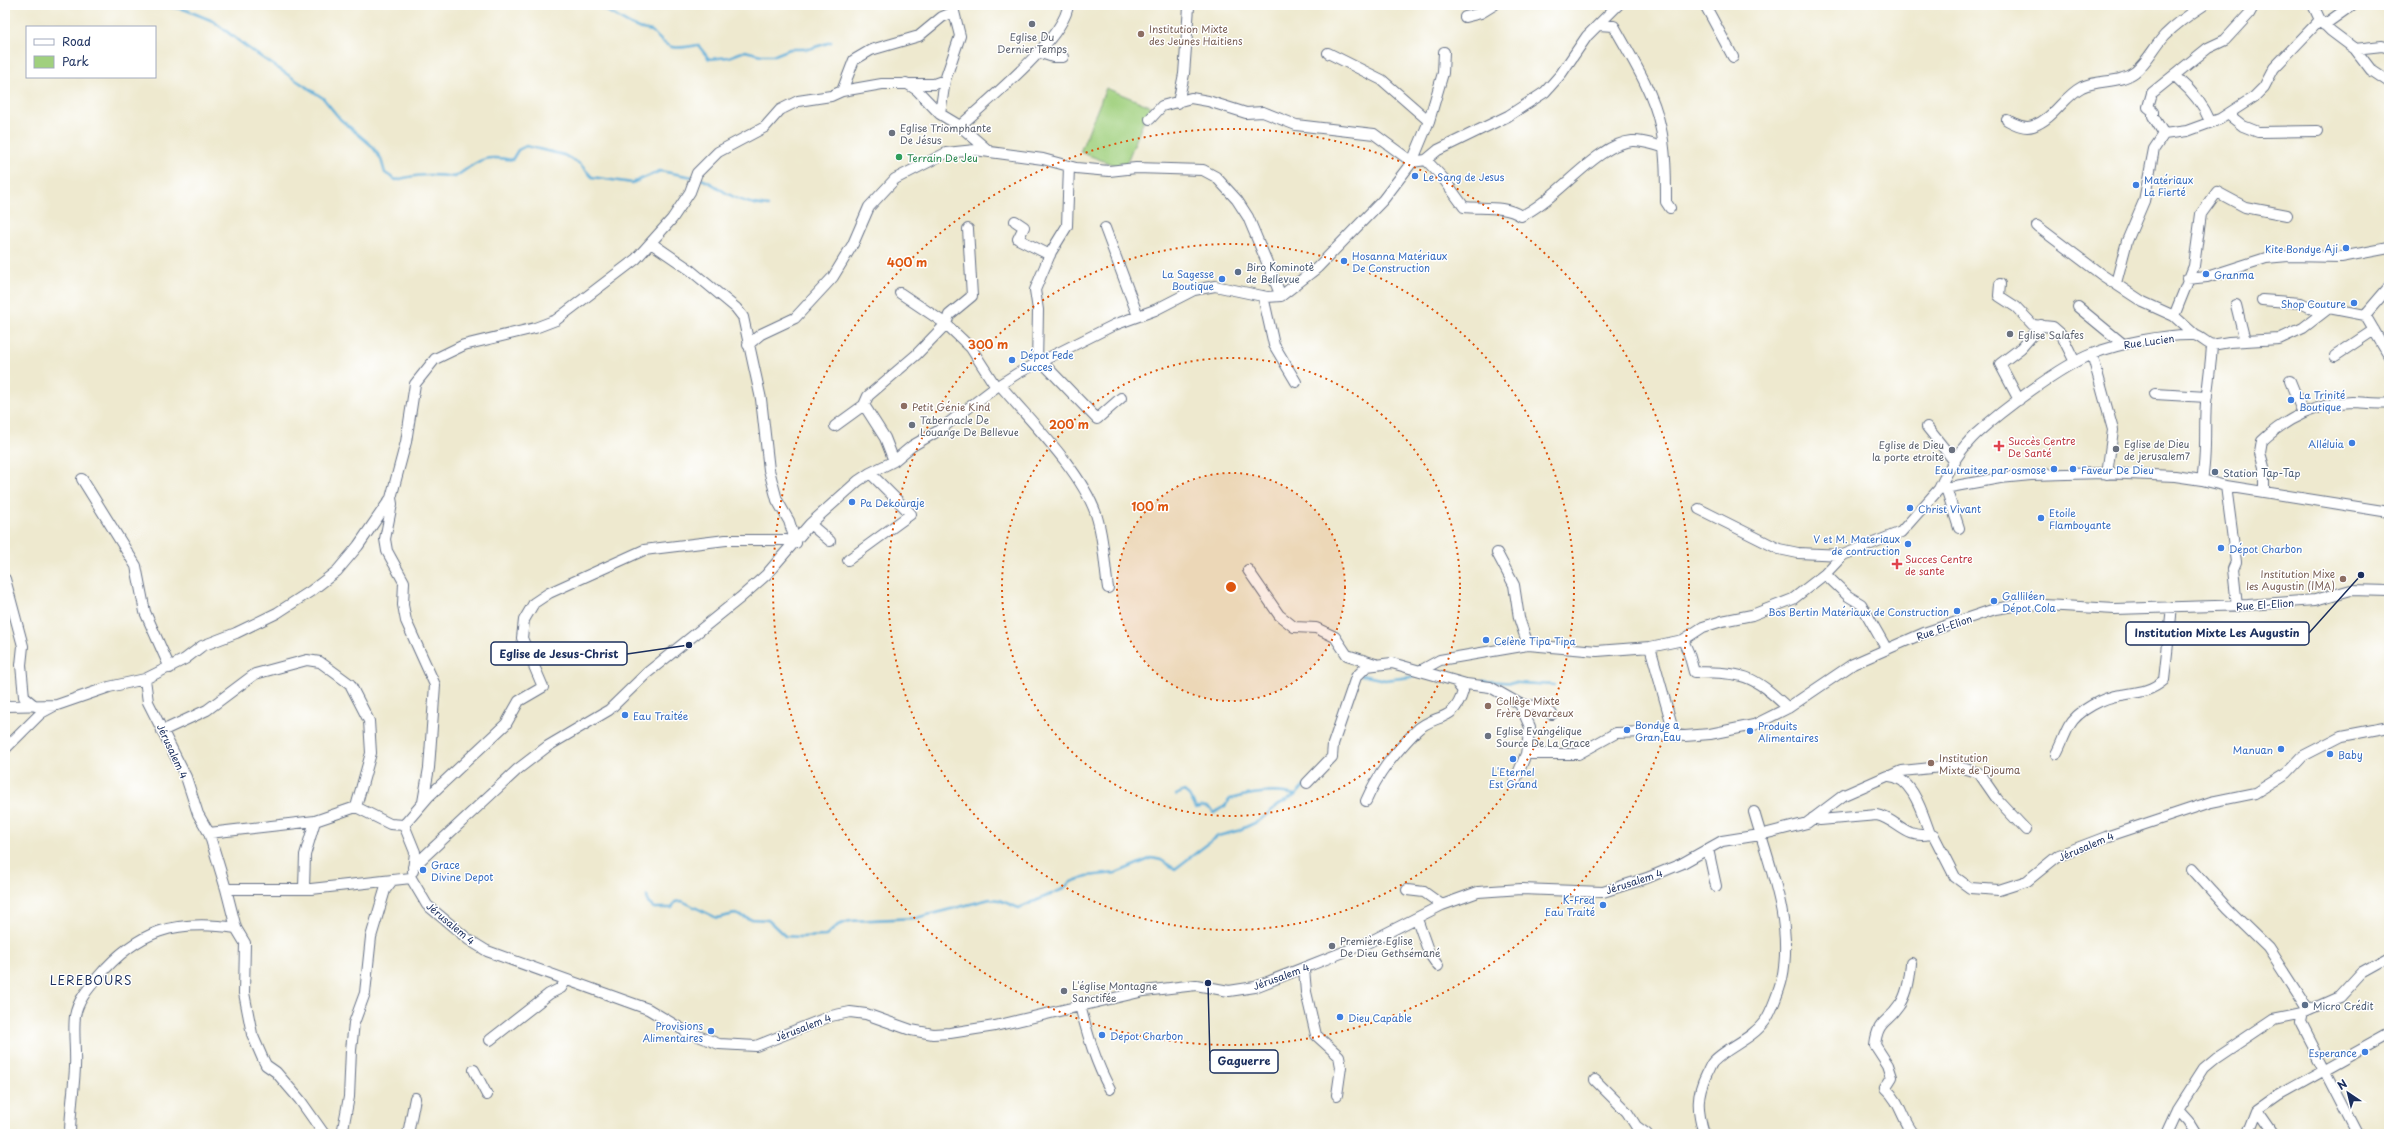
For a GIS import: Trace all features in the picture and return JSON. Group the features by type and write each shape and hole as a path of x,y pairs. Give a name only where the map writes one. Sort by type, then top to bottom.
{"street":[{"path":"960,126 1054,35 1068,13 1068,5"},
{"path":"1465,17 1481,13 1494,5"},
{"path":"1150,119 1162,106 1191,98 1246,113 1262,112 1296,125 1374,134 1412,162 1426,160 1438,150 1502,119 1545,92 1561,74 1587,36 1618,5"},
{"path":"1705,5 1733,57"},
{"path":"2007,120 2022,126 2031,127 2055,113 2070,95 2083,87 2122,78 2134,73 2150,57 2164,36 2184,18 2204,5"},
{"path":"2164,134 2153,116 2153,111 2148,107 2152,93 2208,48 2225,40 2249,14 2254,5"},
{"path":"2312,5 2322,22 2355,49 2371,70 2389,82"},
{"path":"2116,283 2127,241 2144,201 2154,149 2164,134 2187,131 2229,115 2264,87 2274,68 2322,22 2352,5"},
{"path":"1178,102 1184,74 1189,7"},
{"path":"842,90 854,60 871,50 919,36 953,9 960,36 945,80 940,114"},
{"path":"1598,26 1614,26 1631,56 1654,106 1661,126 1666,202 1670,208"},
{"path":"2355,49 2382,46 2389,48"},
{"path":"1038,52 1053,57 1063,57"},
{"path":"413,867 518,769 548,746 609,710 647,672 756,584 796,543 810,524 870,473 894,461 912,446 938,431 998,386 1018,373 1040,364 1114,325 1172,303 1194,290 1216,286 1263,296 1281,296 1317,268 1383,200 1412,162 1430,121 1443,73 1444,52"},
{"path":"1328,53 1382,80 1430,121"},
{"path":"5,749 41,714 57,705 109,687 145,679 170,668 202,646 236,633 277,613 311,591 337,571 358,546 391,498 406,442 415,384 435,359 464,345 535,328 556,320 636,259 681,207 690,192 697,173 718,152 765,127 780,110 798,101 831,96 842,90 882,84 934,84 945,80"},
{"path":"2179,80 2194,93 2205,109 2210,121"},
{"path":"906,83 917,90 940,114 960,126 990,152"},
{"path":"2229,115 2243,126 2258,132 2318,131"},
{"path":"1426,160 1443,178 1464,207 1502,209 1515,212 1521,216 1543,203 1607,149 1621,143 1634,140 1663,147"},
{"path":"748,345 761,334 795,318 833,278 854,244 869,207 895,179 946,153 974,150 1043,159 1068,166 1109,171 1136,168 1203,170 1216,176 1237,200 1248,217 1281,296"},
{"path":"1068,166 1067,226 1050,255 1035,290 1038,310 1040,364 1097,419 1121,398"},
{"path":"2174,316 2187,279 2194,266 2202,214 2217,192 2245,207 2287,215"},
{"path":"1015,221 1024,227 1018,239 1050,255"},
{"path":"2037,226 2143,302 2174,316 2195,335 2212,345 2279,339 2303,328 2329,308 2364,315 2389,356"},
{"path":"1105,228 1138,316"},
{"path":"835,426 864,405 868,396 916,355 946,324 949,315 972,296 968,229"},
{"path":"651,243 689,269 736,308 743,317 761,399 769,470 777,500 789,521 796,543"},
{"path":"2187,279 2207,277 2266,258 2288,256 2341,257 2389,248"},
{"path":"2000,284 1999,296 2016,307 2033,325 2053,327 2061,334 2075,362"},
{"path":"2364,315 2389,287"},
{"path":"900,293 946,324 971,348 998,386 1059,453 1095,512 1103,540 1108,588"},
{"path":"1263,296 1274,345 1296,382"},
{"path":"2262,300 2301,303 2321,313"},
{"path":"2236,305 2245,341"},
{"path":"2078,307 2123,344"},
{"path":"2019,400 2000,364 2021,348 2041,325"},
{"path":"2335,356 2374,330"},
{"name":"Rue Lucien","path":"1844,555 1901,532 1942,489 1955,462 1976,434 2019,400 2075,362 2092,354 2123,344 2195,335"},
{"path":"2202,480 2206,458 2207,397 2212,345"},
{"path":"2092,354 2113,430 2107,474"},
{"path":"2290,381 2303,413"},
{"path":"2155,394 2207,397"},
{"path":"2264,490 2264,467 2260,452 2262,441 2303,413 2326,406 2347,403 2389,403"},
{"path":"864,405 885,438 894,461"},
{"path":"1927,427 1955,462"},
{"path":"848,560 911,514 870,473"},
{"path":"1960,528 1942,489 2000,478 2031,475 2107,474 2176,476 2226,486 2264,490 2389,512"},
{"path":"82,478 136,566 145,612 170,668"},
{"path":"2226,486 2236,562 2233,569 2237,606"},
{"path":"391,498 392,504 385,539 387,551 404,582 403,605 406,621 435,685 428,768 423,802"},
{"path":"1699,510 1779,549 1798,553 1844,555"},
{"path":"810,524 830,541"},
{"path":"404,825 423,802 506,724 519,701 543,687 522,638 524,620 534,603 549,593 644,550 726,540 786,540 796,543"},
{"path":"1497,553 1514,585 1519,618 1528,645"},
{"path":"1420,671 1440,660 1528,645 1597,651 1650,647 1683,640 1703,627 1773,608 1793,599 1825,574 1844,555"},
{"path":"1248,570 1279,615 1294,627 1316,628 1335,637 1347,655 1375,664"},
{"path":"1825,574 1848,596 1861,604 1886,648"},
{"path":"5,579 23,646 21,665 24,697 36,706"},
{"name":"Rue El-Elion","path":"1526,754 1578,754 1616,733 1644,732 1675,736 1710,734 1754,725 1788,708 1854,664 1886,648 1994,609 2026,604 2115,609 2237,606 2315,600 2351,590 2389,591"},
{"path":"2056,754 2070,724 2081,714 2099,702 2118,695 2153,689 2164,680 2172,607"},
{"path":"1683,640 1694,672 1746,676 1757,681 1788,708"},
{"path":"1650,647 1675,736"},
{"path":"162,732 207,710 255,674 307,660 320,662 350,684 369,721 371,754 356,807"},
{"path":"1307,783 1332,757 1334,744 1356,676 1367,666 1392,663 1455,681 1490,687 1520,704 1535,706 1552,714"},
{"name":"Jérusalem 4","path":"145,679 148,702 158,719 162,732 186,777 198,814 209,833 236,928 246,943 244,993 252,1034 266,1064 276,1072 300,1100 324,1134"},
{"path":"1366,801 1380,771 1417,730 1452,711 1460,702 1463,691 1455,681"},
{"path":"1515,781 1526,754 1530,727 1520,704"},
{"path":"5,706 57,705"},
{"name":"Jérusalem 4","path":"411,878 427,905 469,940 487,951 648,1009 686,1031 719,1044 756,1046 831,1016 850,1012 866,1014 911,1030 933,1034 995,1026 1144,991 1196,985 1228,991 1255,987 1304,969 1327,958 1369,942 1442,905 1478,892 1521,889 1603,892 1647,878 1722,841 1760,835 1807,823 1844,795 1868,783 1893,775 1914,792 1930,834 1934,836 1955,877 1970,888 1999,890 2027,881 2059,856 2106,837 2211,802 2255,793 2287,774 2303,756 2342,736 2389,727"},
{"path":"1893,775 1902,771 1941,767 1959,767 1979,773 1997,799 2026,830"},
{"path":"209,833 315,821 356,807 390,824 404,825"},
{"path":"1704,1134 1698,1114 1699,1088 1712,1062 1740,1044 1766,1020 1782,979 1785,952 1782,921 1770,859 1760,835 1754,812"},
{"path":"1814,818 1820,820 1877,815 1883,816 1908,833 1915,835 1930,834"},
{"path":"304,888 305,855 315,821"},
{"path":"226,889 304,888 390,882 411,878 415,852 404,825"},
{"path":"1708,849 1716,886"},
{"path":"2192,869 2228,909 2268,948 2306,1012"},
{"path":"342,1134 349,1097 350,1050 354,1023 365,993 372,937 385,890 390,882"},
{"path":"1407,890 1424,892 1442,905"},
{"path":"1417,919 1429,953 1438,966"},
{"path":"70,1134 75,1068 75,1015 84,993 110,963 149,934 171,927 207,924 236,928"},
{"path":"2166,1134 2177,1110 2204,1068 2216,1058 2274,1019 2306,1012 2339,997 2362,972 2389,957"},
{"path":"1911,963 1907,988 1900,1006 1880,1024 1875,1045 1888,1065 1892,1077 1885,1088 1895,1097 1908,1127 1914,1134"},
{"path":"1304,969 1306,992 1316,1035 1339,1056 1341,1067 1337,1095"},
{"path":"490,1040 544,997 561,988 566,980"},
{"path":"1080,1006 1096,1063 1110,1088"},
{"path":"2306,1012 2301,1023 2324,1069 2351,1116 2358,1134"},
{"path":"2248,1134 2257,1111 2324,1069 2389,1034"},
{"path":"474,1070 487,1095"},
{"path":"1595,1080 1627,1112 1639,1130"},
{"path":"408,1134 415,1098"},
{"path":"2177,1110 2187,1121 2195,1134"},
{"path":"2257,1111 2273,1134"}],"green space":[{"path":"1106,88 1150,106 1124,169 1080,152"}],"waterway":[{"path":"162,5 186,10 213,21 252,51 323,98 340,119 372,146 381,159 385,173 396,180 426,175 455,177 481,160 494,158 512,160 518,150 526,146 564,155 580,164 592,177 632,183 660,171 693,177"},
{"path":"595,5 610,12 629,24 652,31 658,38 672,47 677,48 698,45 709,59 729,57 745,51 761,55 775,55 790,49 809,49 831,42"},
{"path":"698,178 709,182 736,198 757,205 768,206"},
{"path":"1361,675 1385,680 1419,676"},
{"path":"1482,681 1555,685"},
{"path":"647,896 648,903 654,908 672,908 675,902 682,901 717,918 735,914 750,919 768,920 785,936 800,937 826,936 838,925 850,921 916,918 990,899 999,900 1019,908 1061,890 1071,882 1087,876 1116,873 1152,858 1161,860 1175,869 1218,836 1237,831 1259,821 1278,805 1296,795 1305,785"},
{"path":"1176,795 1184,791 1189,795 1196,808 1206,807 1214,813 1225,806 1230,799 1246,795 1262,792 1279,792 1295,795"}],"place":[{"name":"Eglise Du Dernier Temps","path":"1032,24"},
{"name":"Institution Mixte des Jeunes Haitiens","path":"1141,34"},
{"name":"Eglise Triomphante De Jésus","path":"892,133"},
{"name":"Terrain De Jeu","path":"899,157"},
{"name":"Le Sang de Jesus","path":"1415,176"},
{"name":"Matériaux La Fierté","path":"2136,185"},
{"name":"Kite Bondye Aji","path":"2346,248"},
{"name":"Hosanna Matériaux De Construction","path":"1344,261"},
{"name":"Biro Kominotè de Bellevue","path":"1238,272"},
{"name":"Granma","path":"2206,274"},
{"name":"La Sagesse Boutique","path":"1222,279"},
{"name":"Shop Couture","path":"2354,303"},
{"name":"Eglise Salafes","path":"2010,334"},
{"name":"Dépot Fede Succes","path":"1012,360"},
{"name":"La Trinité Boutique","path":"2291,400"},
{"name":"Petit Génie Kind","path":"904,406"},
{"name":"Tabernacle De Louange De Bellevue","path":"912,425"},
{"name":"Alléluia","path":"2352,443"},
{"name":"Succès Centre De Santé","path":"1999,446"},
{"name":"Eglise de Dieu de jerusalem7","path":"2116,449"},
{"name":"Eglise de Dieu la porte etroite","path":"1952,450"},
{"name":"Eau traitee par osmose","path":"2054,469"},
{"name":"Faveur De Dieu","path":"2073,469"},
{"name":"Station Tap-Tap","path":"2215,472"},
{"name":"Pa Dekouraje","path":"852,502"},
{"name":"Christ Vivant","path":"1910,508"},
{"name":"Etoile Flamboyante","path":"2041,518"},
{"name":"V et M. Materiaux de contruction","path":"1908,544"},
{"name":"Dépot Charbon","path":"2221,548"},
{"name":"Succes Centre de sante","path":"1897,564"},
{"name":"Institution Mixte Les Augustin","path":"2361,575"},
{"name":"Institution Mixe les Augustin (IMA)","path":"2343,579"},
{"name":"Galliléen Dépot Cola","path":"1994,601"},
{"name":"Bos Bertin Matériaux de Construction","path":"1957,611"},
{"name":"Celène Tipa Tipa","path":"1486,640"},
{"name":"Eglise de Jesus-Christ","path":"689,645"},
{"name":"Collège Mixte Frère Devarceux","path":"1488,706"},
{"name":"Eau Traitée","path":"625,715"},
{"name":"Bondye a Gran Eau","path":"1627,730"},
{"name":"Produits Alimentaires","path":"1750,731"},
{"name":"Eglise Evangélique Source De La Grace","path":"1488,736"},
{"name":"Manuan","path":"2281,749"},
{"name":"Baby","path":"2330,754"},
{"name":"L'Eternel Est Grand","path":"1513,759"},
{"name":"Institution Mixte de Djouma","path":"1931,763"},
{"name":"Grace Divine Depot","path":"423,870"},
{"name":"K-Fred Eau Traité","path":"1603,905"},
{"name":"Première Eglise De Dieu Gethsémané","path":"1332,946"},
{"name":"Gaguerre","path":"1208,983"},
{"name":"L'église Montagne Sanctifée","path":"1064,991"},
{"name":"Micro Crédit","path":"2305,1005"},
{"name":"Dieu Capable","path":"1340,1017"},
{"name":"Provisions Alimentaires","path":"711,1031"},
{"name":"Depot Charbon","path":"1102,1035"},
{"name":"Esperance","path":"2365,1052"}],"district":[{"name":"LEREBOURS","path":"91,980"}]}
